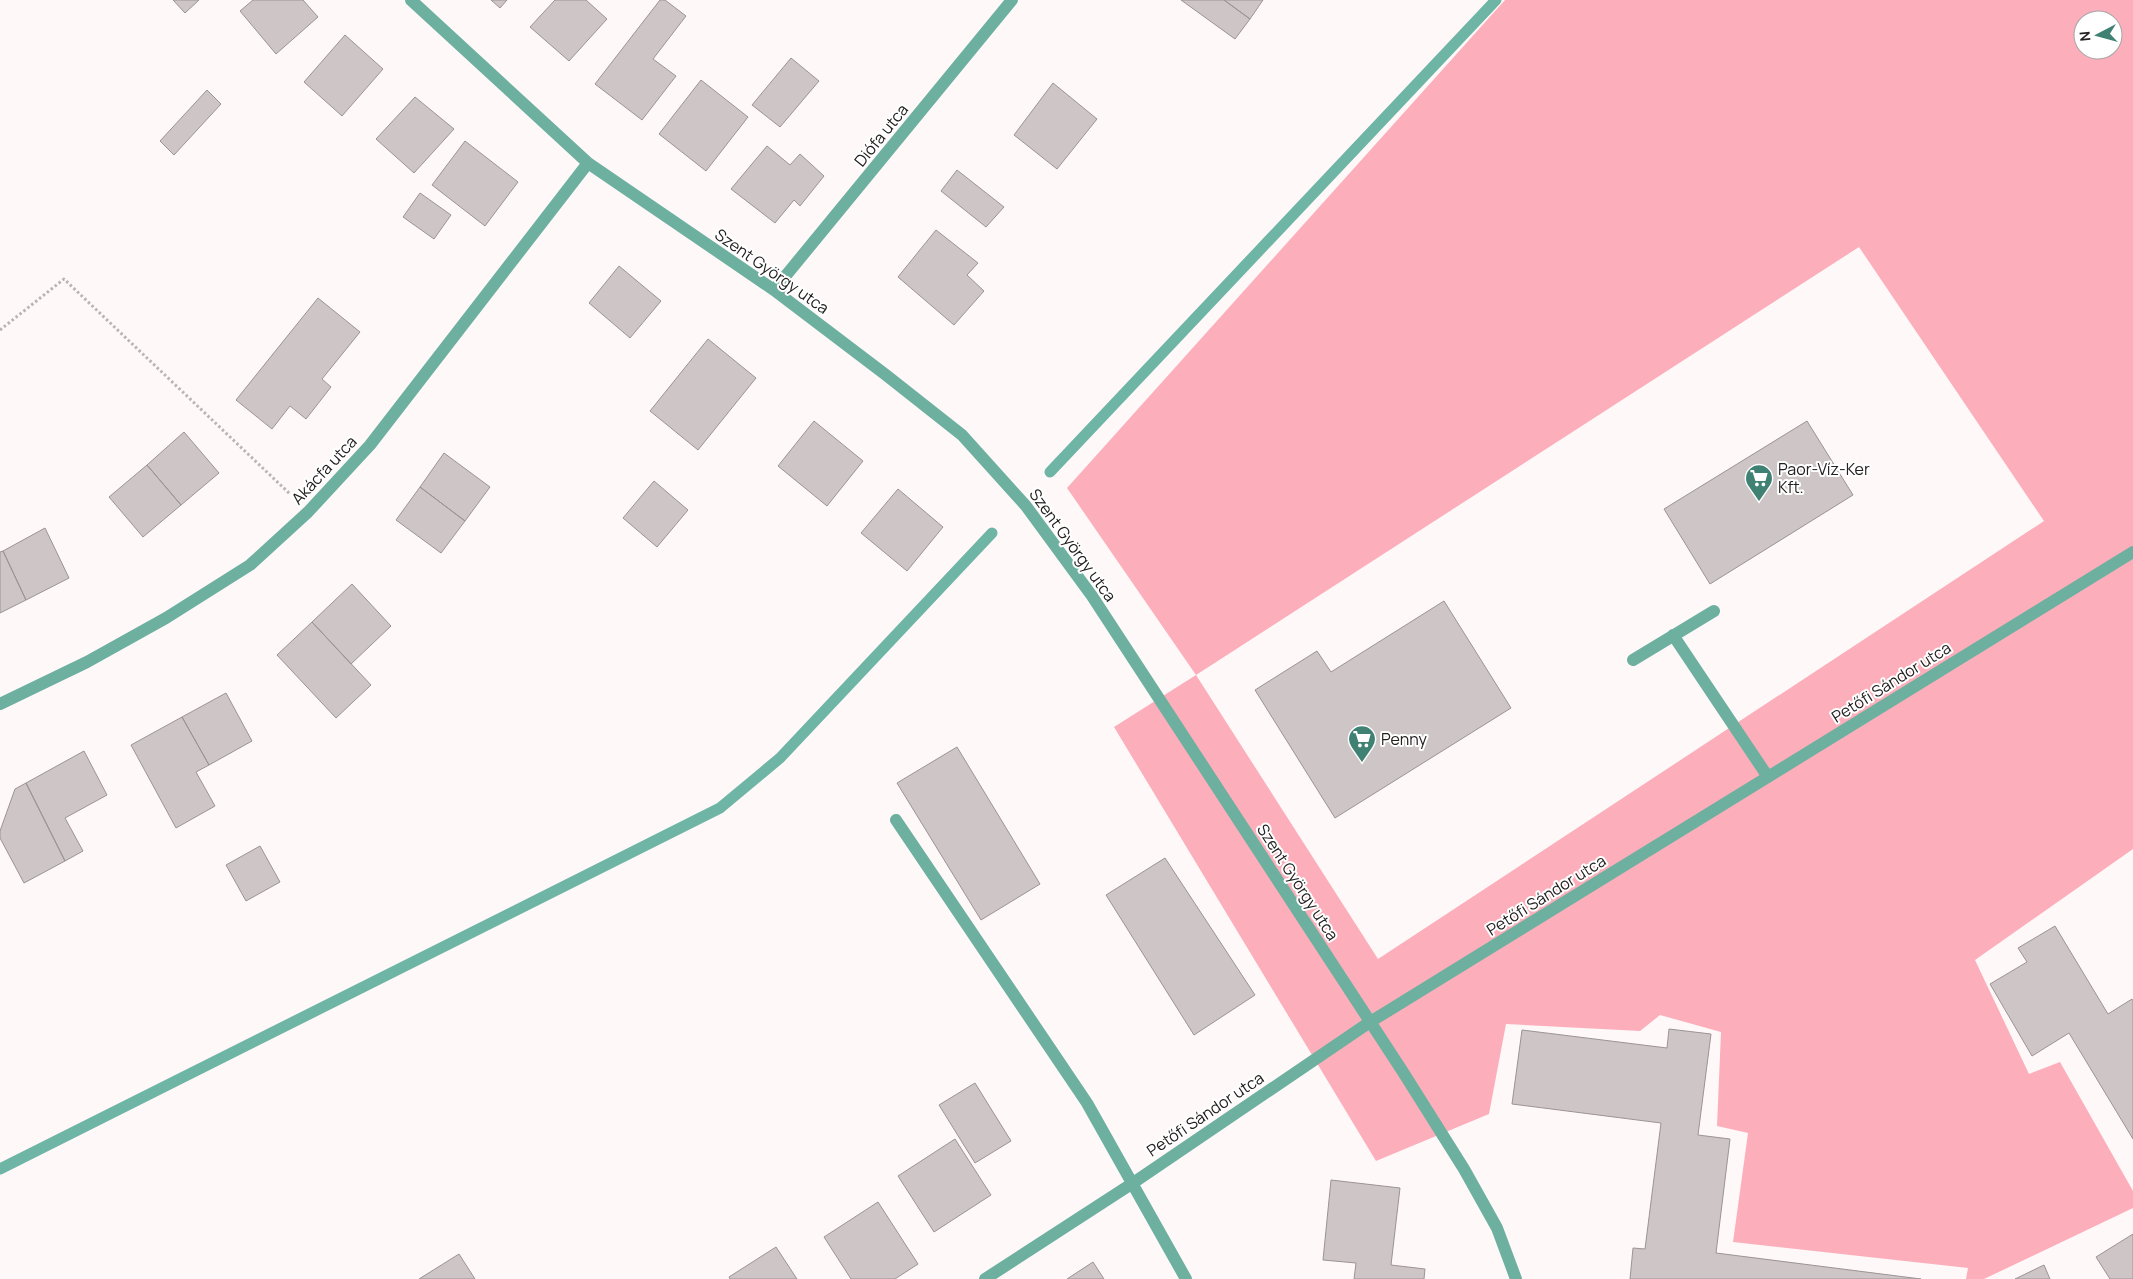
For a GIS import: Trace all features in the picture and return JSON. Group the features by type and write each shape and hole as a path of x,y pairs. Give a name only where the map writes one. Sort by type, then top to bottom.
{"street":[{"name":"Szent György utca","path":"411,0 588,163 774,290 962,435 1026,506 1092,596 1464,1169 1497,1228 1516,1279"},
{"name":"Diófa utca","path":"774,290 1012,0"},
{"name":"Akácfa utca","path":"0,704 87,662 166,618 250,565 308,512 370,445 588,163"},
{"name":"Petőfi Sándor utca","path":"984,1279 1133,1183 1370,1022 2133,552"},
{"path":"1633,660 1714,611"},
{"path":"1673,635 1768,777"},
{"path":"896,820 1087,1103 1186,1279"}],"path":[{"path":"0,330 64,279 308,512"}],"shaded area":[{"path":"1505,0 2133,0 2133,849 1975,960 2029,1074 2060,1062 2133,1191 2133,1208 1984,1279 1966,1279 1968,1268 1733,1242 1748,1133 1717,1126 1721,1032 1660,1015 1640,1031 1506,1024 1489,1114 1376,1161 1114,727 1196,675 1067,488","holes":["1859,247 2044,521 1378,959 1196,675"]}],"building":[{"path":"173,0 199,0 185,13"},
{"path":"253,0 303,0 318,17 276,54 240,11"},
{"path":"491,0 507,0 500,8"},
{"path":"555,0 586,0 607,19 569,61 530,27"},
{"path":"660,0 665,0 686,16 653,59 676,76 642,120 595,84"},
{"path":"1181,0 1224,0 1250,19 1235,39"},
{"path":"1224,0 1263,0 1250,19"},
{"path":"345,35 383,69 342,116 304,82"},
{"path":"791,58 819,81 780,127 752,105"},
{"path":"701,80 748,117 706,171 659,134"},
{"path":"1053,83 1097,119 1057,169 1014,135"},
{"path":"207,90 221,104 174,155 160,141"},
{"path":"415,97 454,129 414,173 376,139"},
{"path":"465,141 518,182 485,226 432,185"},
{"path":"767,146 790,165 800,154 824,176 800,206 794,200 775,223 731,189"},
{"path":"957,170 1004,207 986,227 941,191"},
{"path":"420,193 451,215 434,239 403,217"},
{"path":"936,230 978,263 967,275 984,291 954,325 898,277"},
{"path":"619,266 661,301 630,338 589,303"},
{"path":"318,298 360,332 322,379 331,387 306,419 290,406 272,429 236,400"},
{"path":"708,339 756,378 698,450 650,411"},
{"path":"814,421 863,461 827,506 778,466"},
{"name":"Paor-Víz-Ker Kft.","path":"1807,421 1853,495 1710,584 1664,509"},
{"path":"184,432 219,473 181,505 147,465"},
{"path":"444,453 490,487 465,521 420,487"},
{"path":"147,465 181,505 143,537 109,497"},
{"path":"654,481 688,510 657,547 623,518"},
{"path":"420,487 465,521 441,553 396,520"},
{"path":"898,489 943,527 907,571 861,533"},
{"path":"45,528 69,578 26,600 3,551"},
{"path":"3,551 26,600 0,613 0,552"},
{"path":"352,584 391,626 351,664 312,622"},
{"name":"Penny","path":"1444,601 1511,708 1335,818 1255,690 1317,651 1331,672"},
{"path":"312,622 371,685 336,718 277,655"},
{"path":"226,693 252,741 209,765 182,717"},
{"path":"182,717 209,765 196,772 215,806 176,828 131,745"},
{"path":"957,747 1040,884 981,920 897,783"},
{"path":"84,751 107,795 65,818 83,851 65,861 26,783"},
{"path":"26,783 65,861 24,883 0,838 0,831 15,789"},
{"path":"260,846 280,882 246,901 226,865"},
{"path":"1165,858 1255,995 1194,1035 1106,895"},
{"path":"2055,926 2108,1014 2132,999 2133,1001 2133,1139 2069,1033 2032,1056 1990,984 2027,962 2018,948"},
{"path":"1669,1029 1711,1034 1698,1135 1730,1139 1716,1253 1921,1279 1630,1279 1633,1248 1645,1249 1661,1123 1512,1104 1522,1030 1667,1048"},
{"path":"975,1083 1011,1141 975,1163 939,1105"},
{"path":"955,1139 991,1195 934,1232 898,1176"},
{"path":"1331,1180 1400,1188 1391,1265 1425,1269 1424,1279 1354,1279 1356,1263 1323,1260"},
{"path":"878,1202 918,1264 895,1279 851,1279 824,1237"},
{"path":"2133,1234 2133,1279 2110,1279 2096,1257"},
{"path":"776,1247 797,1279 730,1279 729,1277"},
{"path":"459,1254 475,1279 419,1279"},
{"path":"1093,1262 1104,1279 1067,1279"},
{"path":"2044,1265 2050,1279 2015,1279"}],"waterway":[{"path":"1050,472 1496,0"},
{"path":"0,1169 720,808 780,758 992,533"}],"place":[{"name":"Paor-Víz-Ker Kft.","path":"1759,502"},
{"name":"Penny","path":"1362,763"}]}
